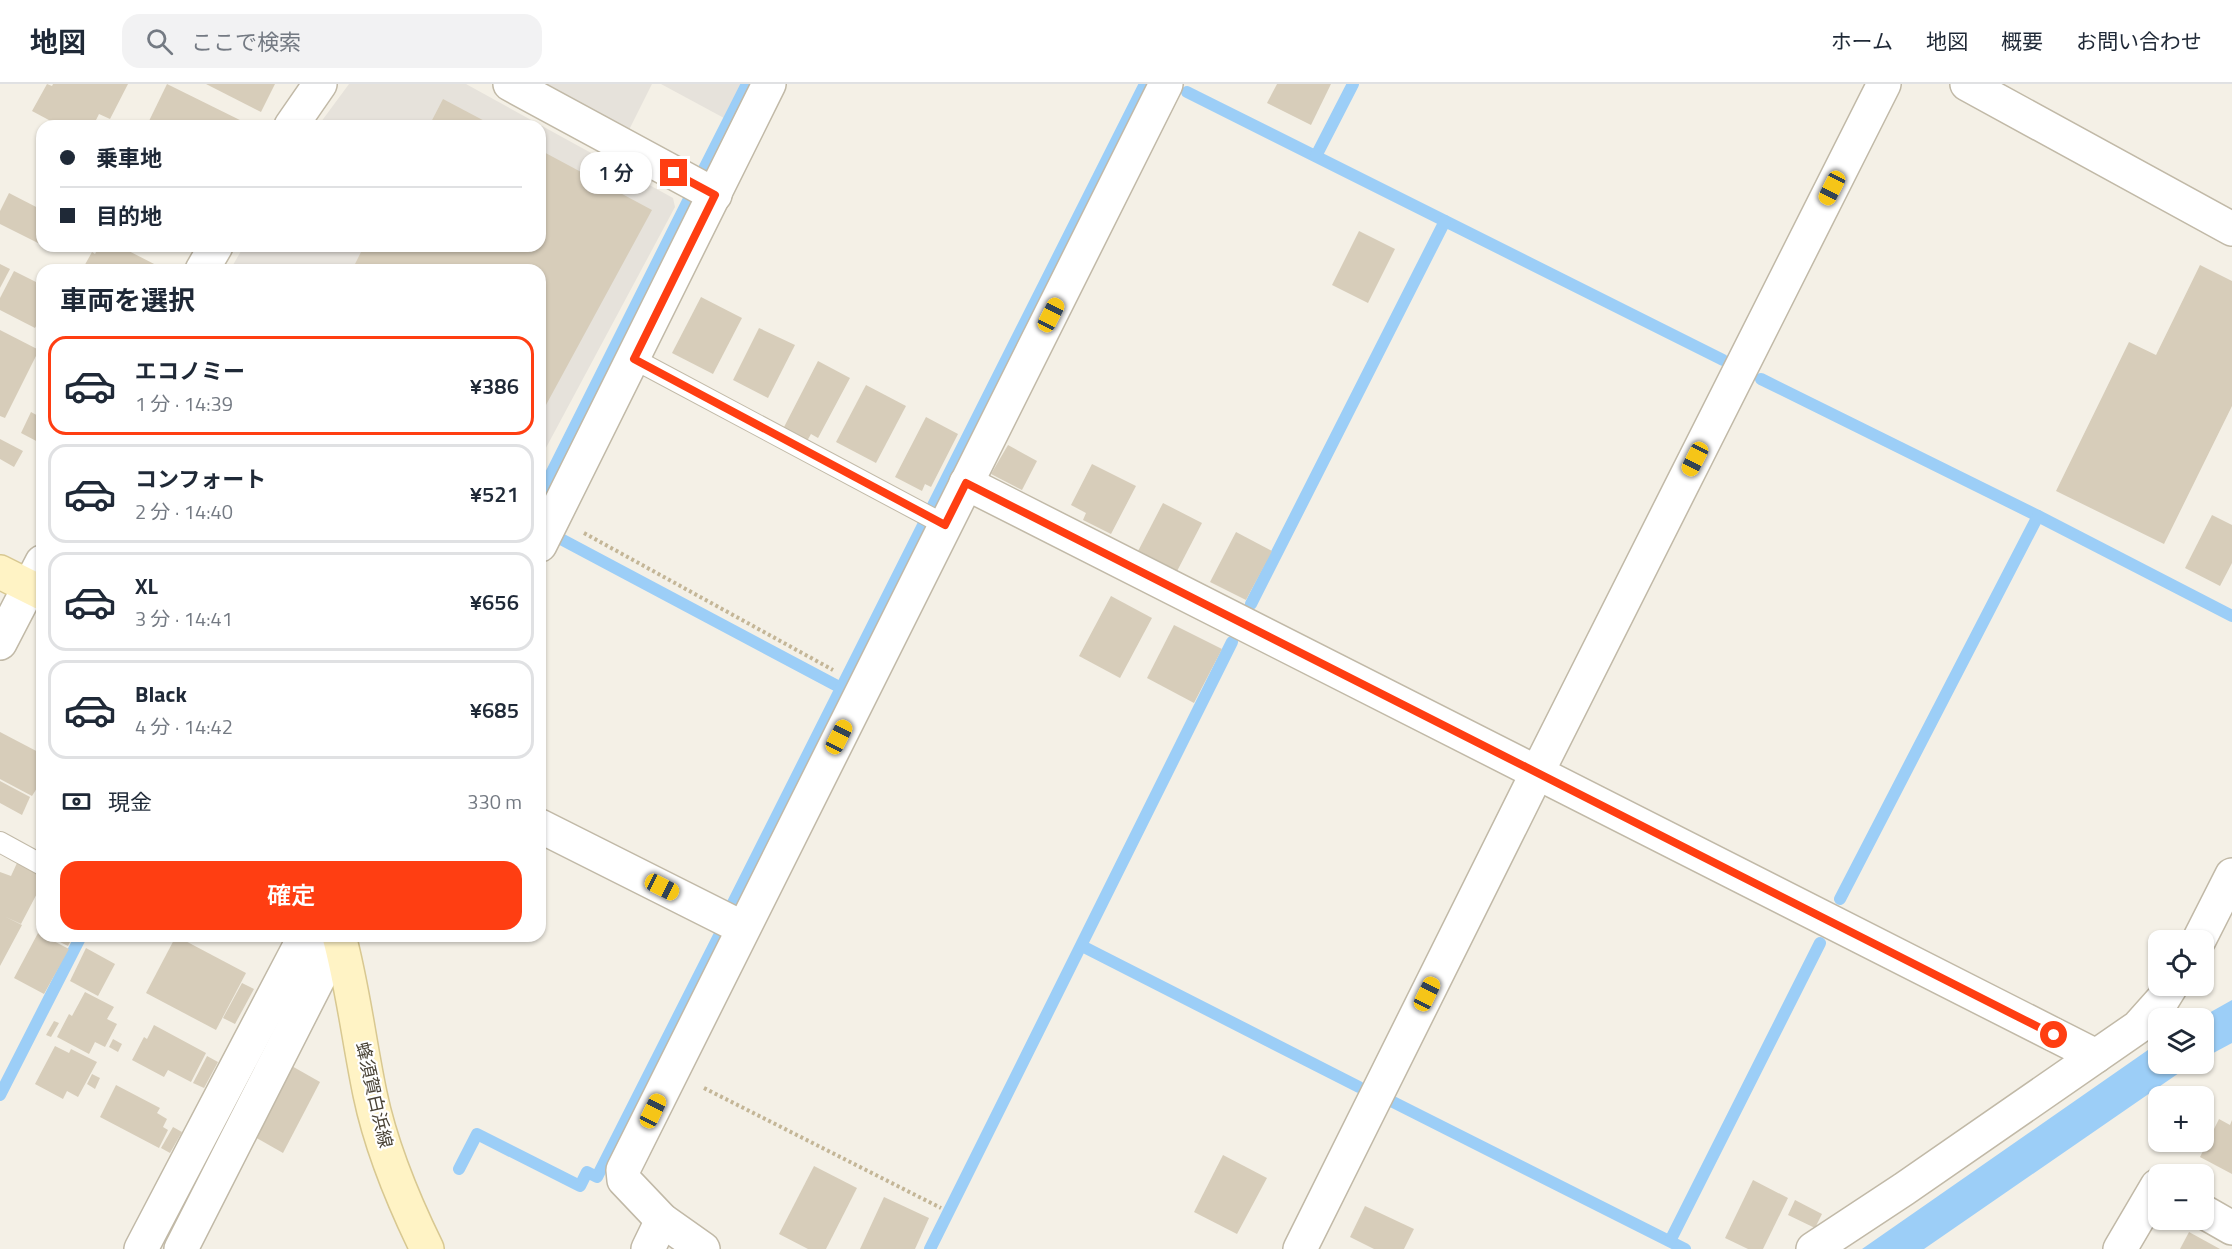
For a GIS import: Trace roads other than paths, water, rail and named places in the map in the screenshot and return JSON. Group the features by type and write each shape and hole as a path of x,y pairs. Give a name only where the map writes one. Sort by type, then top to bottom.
{"main road":[{"path":"0,572 36,580"},
{"name":"蜂須賀白浜線","path":"340,942 351,986 370,1095 386,1150 409,1211 427,1249"}],"street":[{"path":"295,120 320,84"},
{"path":"510,84 715,195"},
{"path":"547,531 770,84"},
{"path":"703,1249 662,1220 624,1180 623,1170 743,928 933,519 966,483 1166,84"},
{"path":"1300,1249 1884,84"},
{"path":"1967,84 2232,229"},
{"path":"966,483 1538,771 2096,1056"},
{"path":"0,643 36,583"},
{"path":"546,828 743,928"},
{"path":"2204,930 2232,875"},
{"path":"141,1249 302,942"},
{"path":"181,1249 336,942"},
{"path":"1813,1249 1904,1190 2138,1027 2165,996"},
{"path":"2120,1249 2148,1201"},
{"path":"2214,1218 2232,1228"},
{"path":"648,1249 662,1220"}],"lane":[{"path":"634,359 933,519"},
{"path":"0,842 36,862"}],"water":[{"path":"2232,1000 2232,1043 2214,1053 2214,1010"},
{"path":"2148,1050 2148,1074 2178,1074 2160,1086 2148,1086 2148,1094 1924,1249 1862,1249"}],"waterway":[{"path":"704,169 747,84"},
{"path":"732,905 1145,84"},
{"path":"1316,156 1353,84"},
{"path":"1187,92 1723,360"},
{"path":"546,484 688,201"},
{"path":"1251,604 1445,221"},
{"path":"1761,379 2038,516 2232,616"},
{"path":"1840,899 2038,516"},
{"path":"559,538 843,689"},
{"path":"930,1249 1232,642"},
{"path":"459,1169 477,1134 580,1186 587,1172 597,1177 721,932"},
{"path":"0,1095 78,942"},
{"path":"1670,1241 1820,943"},
{"path":"1082,946 1359,1087"},
{"path":"1393,1102 1685,1249"}]}
